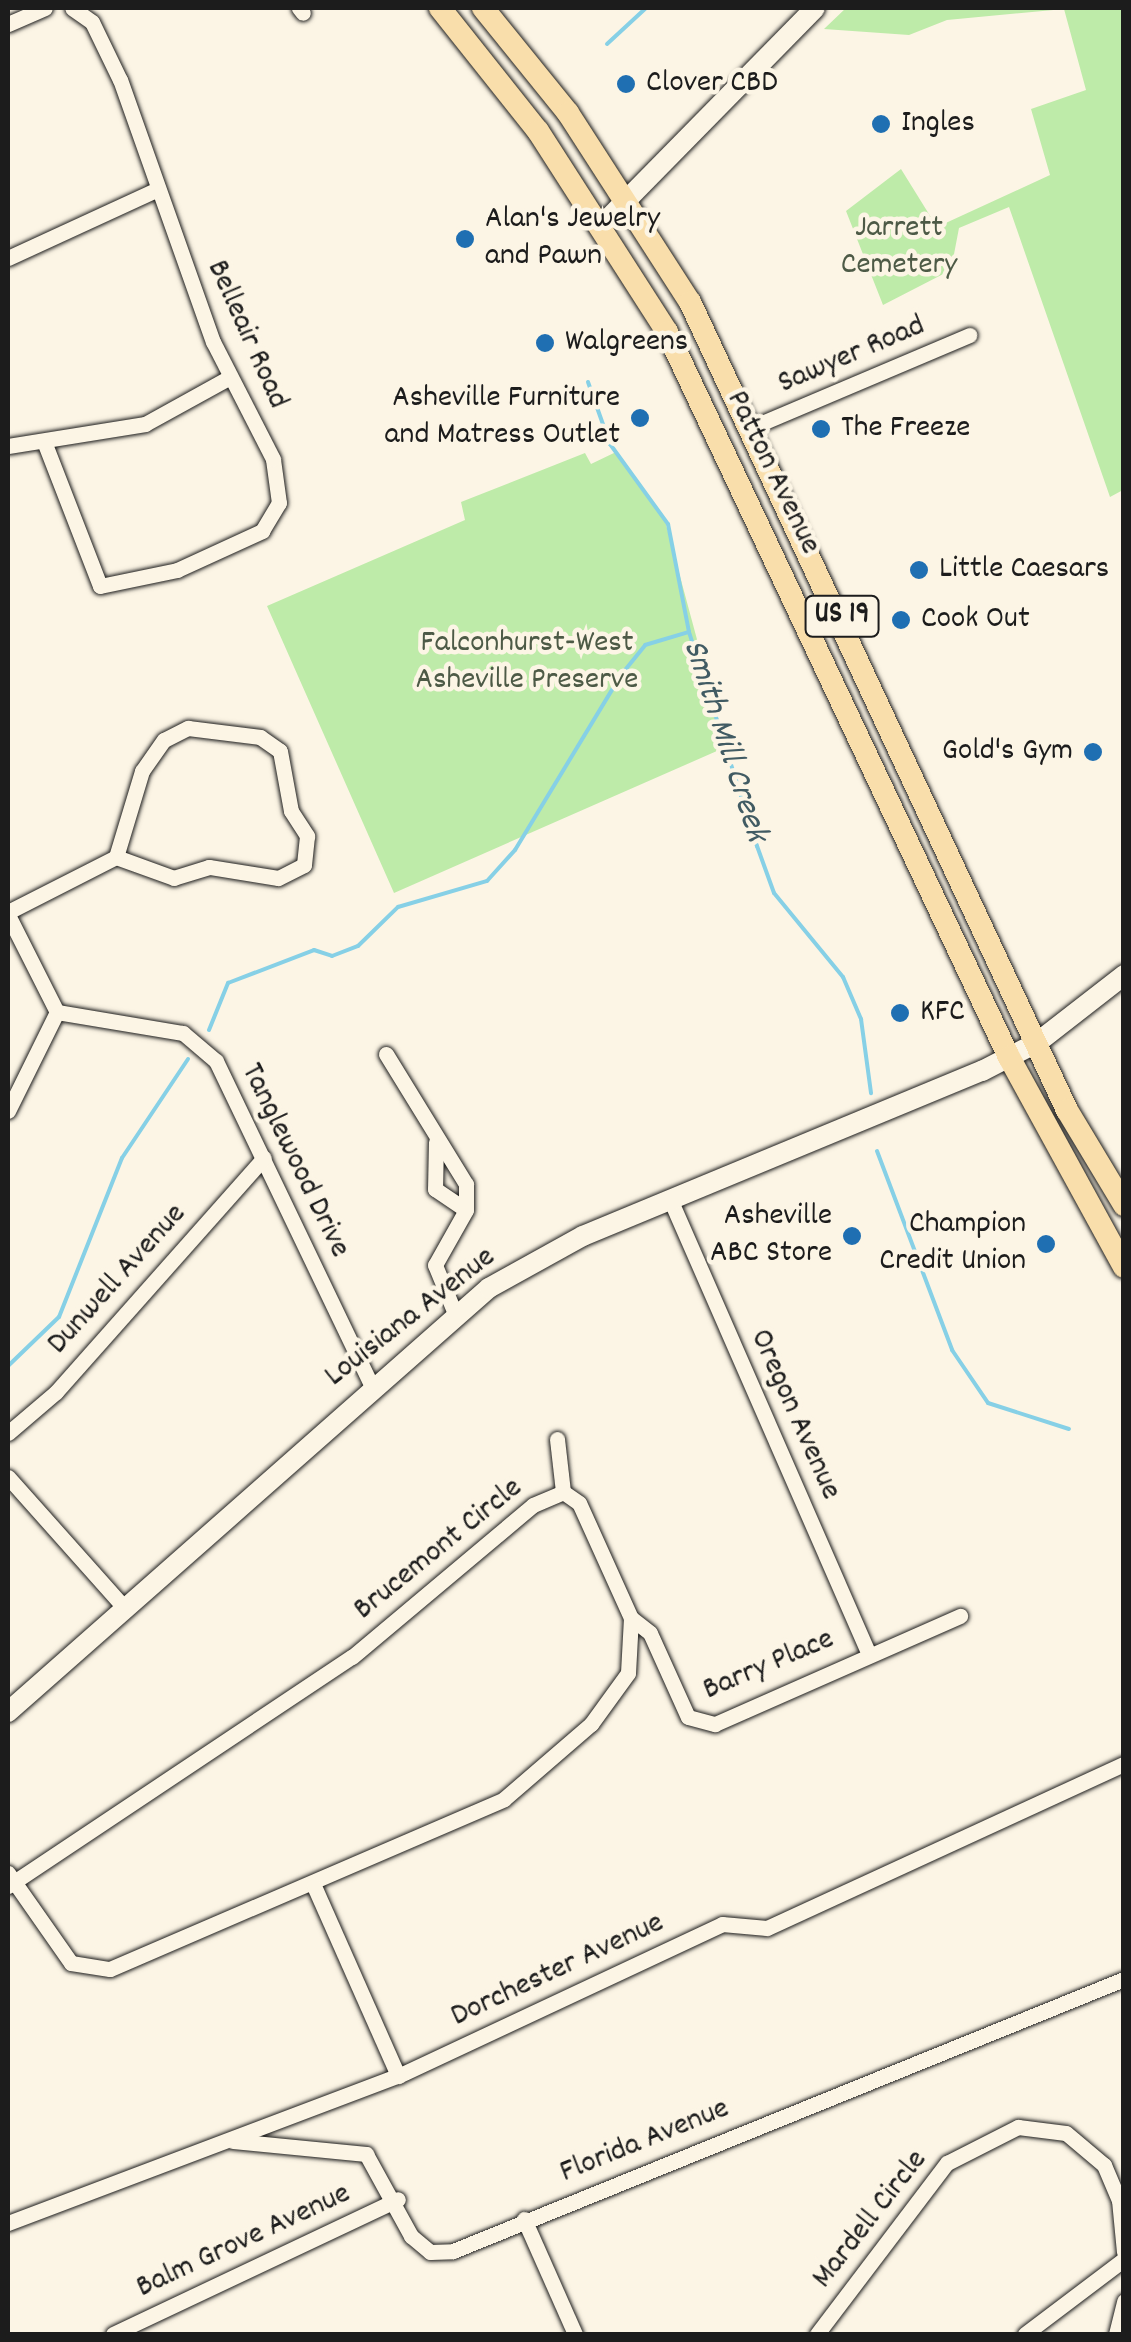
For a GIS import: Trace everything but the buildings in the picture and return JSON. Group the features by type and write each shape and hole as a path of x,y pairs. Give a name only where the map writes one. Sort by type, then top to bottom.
{"main road":[{"name":"Patton Avenue","path":"440,8 602,226 715,428 1009,1057 1124,1267"},
{"name":"Patton Avenue","path":"483,8 628,200 755,426 1038,1042 1124,1206"}],"street":[{"path":"8,24 45,8"},
{"name":"Belleair Road","path":"45,444 100,586 177,570 262,531 279,503 272,458 230,377 120,80 92,22 72,8"},
{"path":"602,226 815,8"},
{"path":"8,258 158,189"},
{"name":"Sawyer Road","path":"755,426 969,335"},
{"path":"8,446 45,444 144,424 230,377"},
{"path":"8,1111 57,1012 8,913 116,857 142,771 164,740 188,728 260,737 280,752 291,811 307,836 304,865 278,878 210,867 174,878 116,857"},
{"name":"Louisiana Avenue","path":"8,1712 370,1385 456,1316 553,1251 670,1199 872,1122 1009,1057 1038,1042 1124,975"},
{"name":"Tanglewood Drive","path":"57,1012 182,1033 216,1061 370,1385"},
{"path":"386,1054 436,1142 466,1184 466,1210 436,1266 456,1316"},
{"path":"436,1142 436,1189 466,1210"},
{"name":"Dunwell Avenue","path":"8,1433 56,1392 264,1158"},
{"name":"Oregon Avenue","path":"670,1199 868,1654"},
{"path":"556,1439 563,1492"},
{"path":"8,1476 122,1605"},
{"name":"Brucemont Circle","path":"563,1492 579,1503 631,1618 628,1673 610,1703 504,1799 314,1886 87,1971 55,1944 10,1880 352,1657 533,1505 563,1492"},
{"path":"868,1654 960,1616"},
{"name":"Barry Place","path":"631,1618 650,1633 688,1717 700,1724 868,1654"},
{"name":"Dorchester Avenue","path":"8,2223 398,2076 722,1924 766,1928 1124,1764"},
{"path":"314,1886 398,2076"},
{"name":"Florida Avenue","path":"224,2140 366,2154 398,2199 411,2236 430,2252 524,2219 1124,1980"},
{"name":"Mardell Circle","path":"817,2334 947,2163 1018,2127 1066,2133 1104,2165 1120,2200 1124,2256"},
{"name":"Balm Grove Avenue","path":"113,2334 398,2199"},
{"path":"524,2219 575,2334"},
{"path":"1025,2334 1124,2256"},
{"path":"1116,2334 1124,2301"},
{"path":"150,2317 156,2334"}],"green space":[{"name":"Jarrett Cemetery","path":"846,8 1123,8 1123,490 1110,497 1009,207 959,228 951,270 883,305 846,211 901,169 937,227 1050,175 1031,109 1086,90 1064,9 947,20 909,35 824,29"},
{"name":"Falconhurst-West Asheville Preserve","path":"616,452 664,517 726,747 394,893 267,606 465,520 461,502 585,453 591,464"}],"waterway":[{"name":"Smith Mill Creek","path":"607,44 646,8"},
{"name":"Smith Mill Creek","path":"588,382 610,444 668,524 689,632 757,846 774,893 843,977 861,1019 871,1093"},
{"path":"209,1030 228,983 314,950 332,956 358,946 398,907 487,881 515,850 621,675 645,645 689,632"},
{"path":"8,1366 59,1317 122,1158 188,1059"},
{"name":"Smith Mill Creek","path":"877,1151 952,1350 988,1403 1069,1429"}],"place":[{"name":"Clover CBD","path":"626,84"},
{"name":"Ingles","path":"881,124"},
{"name":"Alan's Jewelry and Pawn","path":"465,239"},
{"name":"Walgreens","path":"545,343"},
{"name":"Asheville Furniture and Matress Outlet","path":"640,418"},
{"name":"The Freeze","path":"821,429"},
{"name":"Little Caesars","path":"919,570"},
{"name":"Cook Out","path":"901,620"},
{"name":"Gold's Gym","path":"1093,752"},
{"name":"KFC","path":"900,1013"},
{"name":"Asheville ABC Store","path":"852,1236"},
{"name":"Champion Credit Union","path":"1046,1244"}]}
